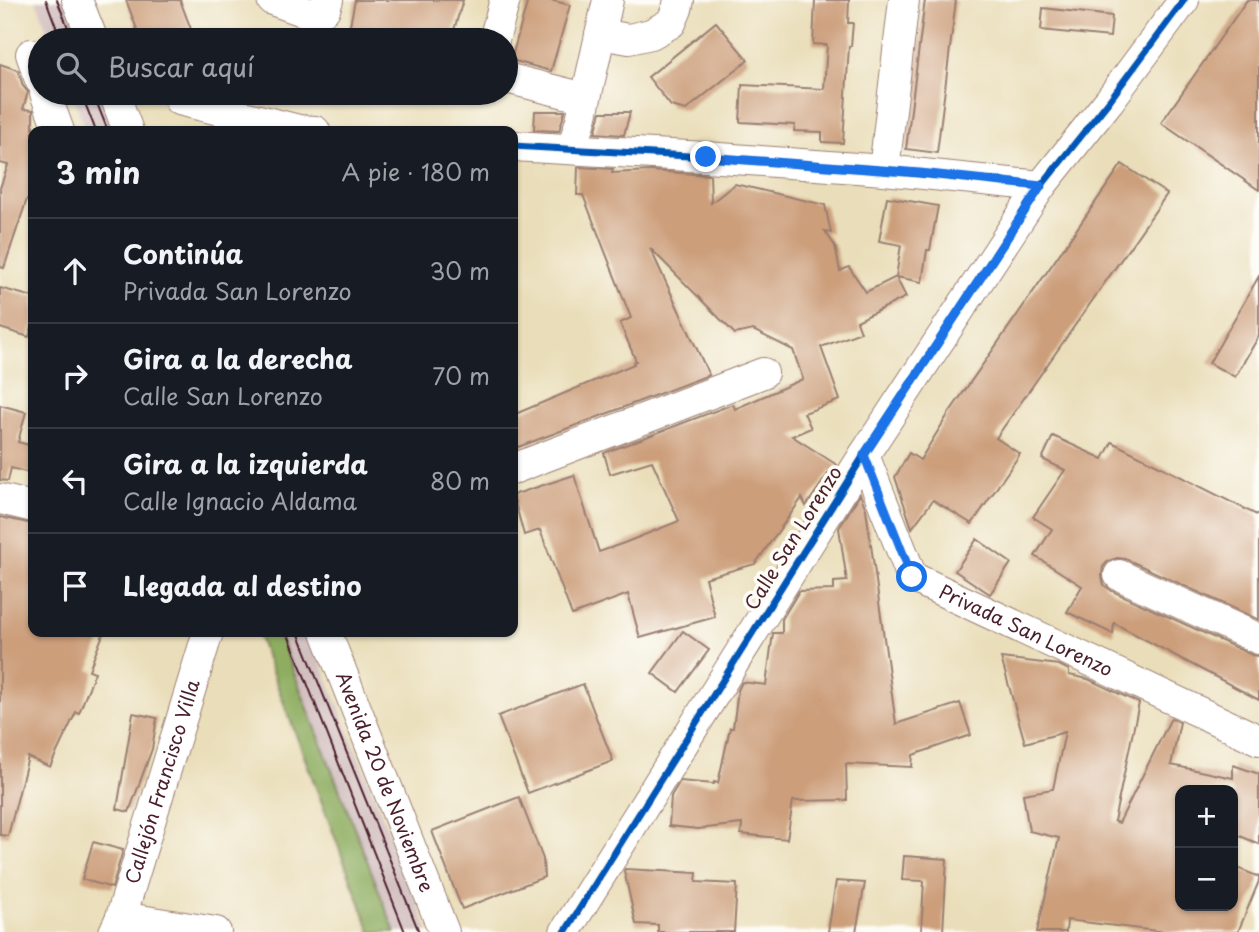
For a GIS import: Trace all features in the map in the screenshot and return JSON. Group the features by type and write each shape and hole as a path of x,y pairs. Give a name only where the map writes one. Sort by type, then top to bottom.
{"street":[{"path":"77,0 88,28"},
{"path":"272,0 311,14 325,9 328,0"},
{"path":"497,28 505,0"},
{"path":"572,149 608,0"},
{"path":"600,34 629,39 651,34 671,23 679,0"},
{"path":"884,170 904,0"},
{"name":"Calle San Lorenzo","path":"565,932 864,455 1041,186 1109,102 1184,0"},
{"path":"518,81 585,98"},
{"path":"49,105 57,126"},
{"path":"118,105 126,126"},
{"path":"199,105 284,126"},
{"path":"518,146 884,170 1041,186"},
{"path":"518,467 763,373"},
{"name":"Privada San Lorenzo","path":"864,455 912,577 1259,740"},
{"path":"0,499 28,506"},
{"path":"1119,575 1259,639"},
{"name":"Callejón Francisco Villa","path":"118,924 206,637"},
{"name":"Avenida 20 de Noviembre","path":"328,637 444,932"},
{"path":"118,924 216,932"}],"shaded area":[{"path":"36,0 67,0 78,28 46,28"},
{"path":"76,105 106,105 114,126 84,126"},
{"path":"280,637 311,637 429,932 395,932"}],"green space":[{"path":"259,637 280,637 395,932 371,932"}],"building":[{"path":"126,0 180,0 190,28 136,28"},
{"path":"355,0 463,0 455,28 349,28"},
{"path":"528,0 550,0 570,5 551,71 518,62 518,35"},
{"path":"815,0 849,0 848,23 853,23 843,143 822,142 822,132 794,131 795,125 740,122 742,85 824,89 827,45 813,44"},
{"path":"925,0 956,0 937,153 906,149"},
{"path":"1247,0 1259,0 1259,190 1161,123"},
{"path":"1043,8 1112,16 1110,37 1041,30"},
{"path":"716,22 748,60 686,110 671,106 648,77"},
{"path":"0,64 18,70 28,92 23,109 33,110 33,126 28,126 28,199 4,268 0,267 0,188 8,165 0,163"},
{"path":"535,111 565,111 559,131 534,130"},
{"path":"601,112 630,112 624,135 595,133"},
{"path":"1122,164 1167,194 996,438 1020,454 972,524 933,500 912,528 895,477 909,453 920,460 949,413"},
{"path":"578,167 613,169 612,173 651,171 710,175 711,203 735,184 825,205 831,233 825,231 835,246 840,271 849,267 866,292 896,277 906,297 857,321 861,332 821,347 840,400 804,413 811,428 792,436 837,465 832,474 831,470 806,506 802,498 755,564 705,578 715,617 640,638 628,594 572,615 540,530 524,535 518,513 518,493 574,475 599,552 679,521 652,461 610,474 604,453 733,404 735,409 803,379 793,350 753,330 735,334 650,248 709,375 518,447 518,413 636,361 620,323 631,318 583,195 577,195"},
{"path":"887,197 938,206 922,282 896,277 901,245 879,241"},
{"path":"1259,276 1259,336 1235,377 1209,363"},
{"path":"0,288 28,296 28,337 0,328"},
{"path":"0,405 26,412 18,442 28,445 28,473 11,468 8,481 0,480"},
{"path":"1053,436 1103,459 1112,442 1259,516 1259,620 1126,559 1108,561 1103,567 1102,576 1104,585 1112,591 1259,656 1259,700 1114,623 1113,634 1067,612 1082,586 1035,556 1052,529 1033,517 1065,470 1042,459"},
{"path":"860,494 866,509 896,724 960,703 971,735 913,755 912,767 846,764 847,800 793,801 787,839 741,834 742,824 698,829 669,826 671,796 680,781 718,783 730,728 733,728 738,690 742,682 766,685 773,633 782,633 782,619 799,591 834,590 834,582 847,581 839,528"},
{"path":"0,517 28,523 28,637 102,637 89,670 95,672 79,713 76,712 50,767 28,757 8,836 0,835"},
{"path":"977,539 1011,563 990,594 955,571"},
{"path":"683,631 709,650 678,692 652,673"},
{"path":"1001,658 1059,665 1069,670 1069,675 1088,679 1139,703 1114,821 1119,823 1171,718 1180,722 1171,765 1233,778 1233,765 1259,774 1259,844 1238,835 1238,785 1175,785 1175,911 1238,911 1238,868 1259,877 1259,881 1238,932 1165,932 1067,920 1066,932 1037,932 1059,838 1029,831 1023,794 1053,789 1065,732 1025,743"},
{"path":"583,684 613,761 528,793 498,716"},
{"path":"133,713 157,718 152,749 129,812 117,809"},
{"path":"519,797 543,859 544,877 462,909 432,831"},
{"path":"93,842 123,850 112,888 82,879"},
{"path":"904,856 947,859 943,932 921,932 924,881 902,880"},
{"path":"625,869 697,873 696,882 737,884 734,932 658,932 658,925 636,924"},
{"path":"836,881 865,883 856,932 828,932"}],"tram line":[{"path":"46,0 56,28"},
{"path":"57,0 68,28"},
{"path":"86,105 94,126"},
{"path":"98,105 106,126"},
{"path":"289,637 405,932"},
{"path":"300,637 419,932"}],"cycle path":[{"path":"565,932 864,455 1041,186 1109,101 1184,0"},
{"path":"518,146 884,170 1041,186"}],"route":[{"path":"706,157 920,173 1041,186 864,455 912,577"}]}
